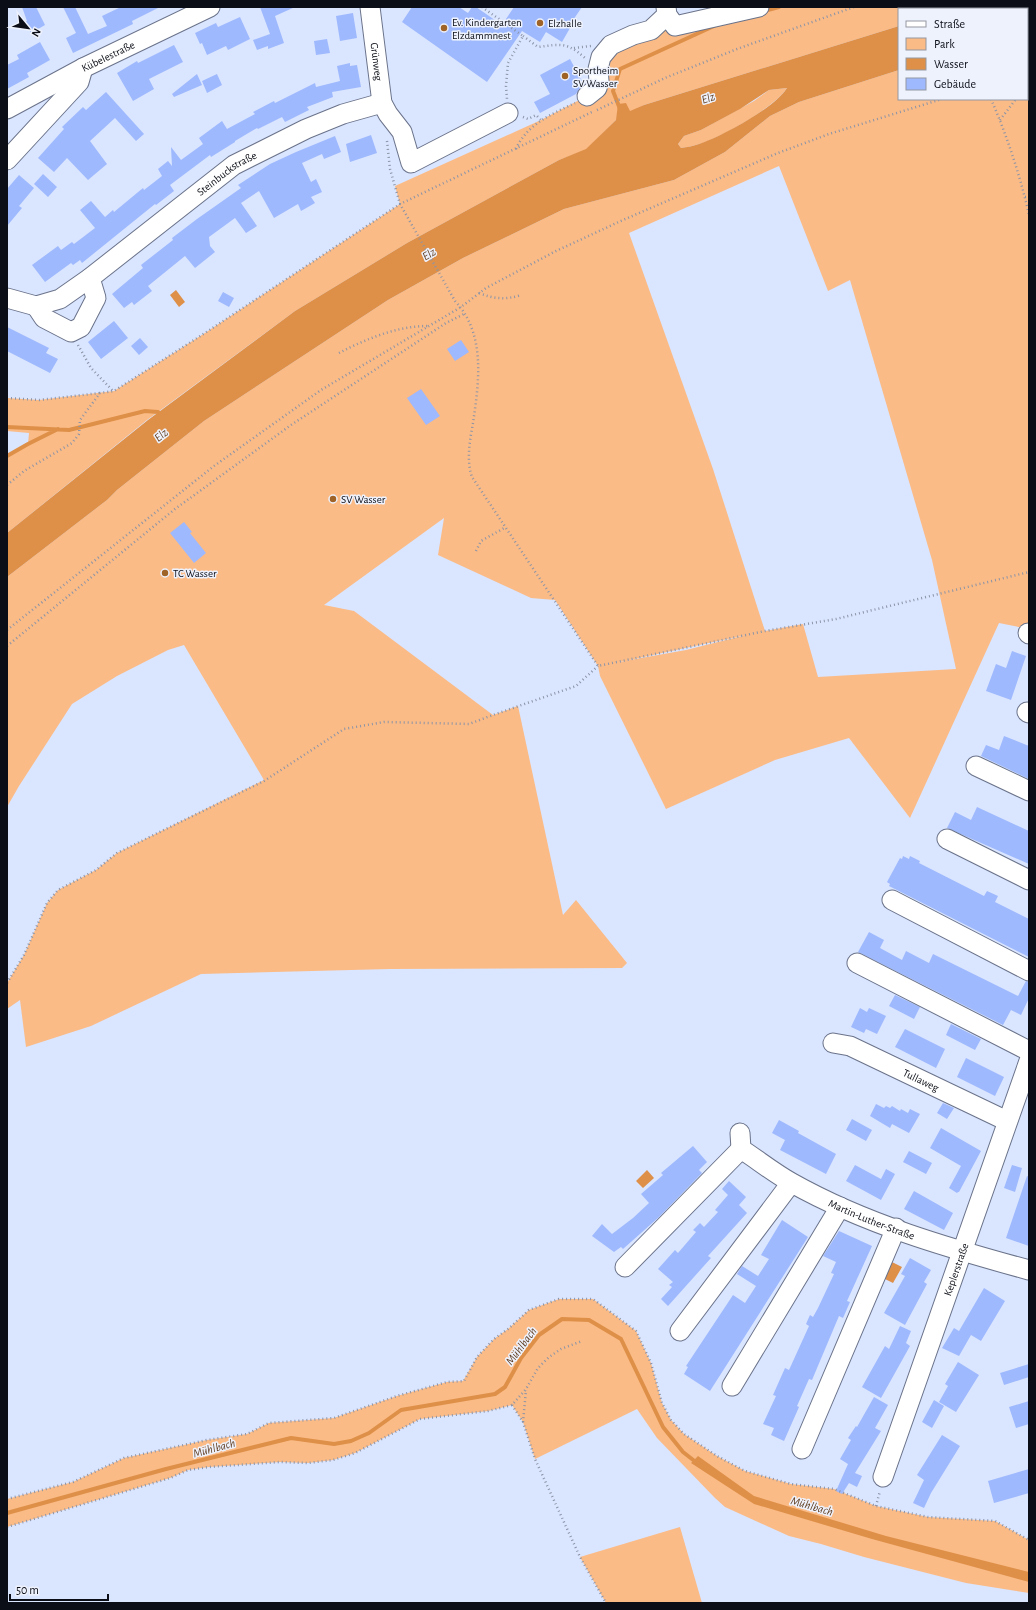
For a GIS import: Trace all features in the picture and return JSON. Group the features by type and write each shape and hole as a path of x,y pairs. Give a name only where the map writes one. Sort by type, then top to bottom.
{"street":[{"name":"Kübelestraße","path":"7,108 83,68 210,7"},
{"name":"Grünweg","path":"370,7 385,109"},
{"path":"587,96 597,88 599,81 598,69 601,57 611,44 651,30 667,11 675,26 759,7"},
{"path":"7,160 79,82 83,68"},
{"path":"385,109 402,132 411,163 508,113"},
{"name":"Steinbuckstraße","path":"36,306 60,299 90,278 234,165 306,129 343,114 385,109"},
{"path":"7,298 36,306 44,318 71,332 81,327 96,298 90,278"},
{"path":"976,766 1029,791"},
{"path":"946,839 1029,880"},
{"path":"892,900 1029,972"},
{"path":"857,963 1029,1051"},
{"name":"Tullaweg","path":"833,1042 850,1046 1007,1121"},
{"name":"Keplerstraße","path":"883,1477 1029,1061"},
{"name":"Martin-Luther-Straße","path":"625,1267 740,1141 791,1182 840,1207 962,1252 1029,1270"},
{"path":"680,1330 791,1182"},
{"path":"732,1386 840,1207"},
{"path":"802,1449 896,1228"}],"path":[{"path":"482,7 538,47 558,44 573,48 598,69"},
{"path":"7,398 39,400 114,391 205,333 400,204 664,78 737,49 854,7"},
{"path":"523,36 508,62 506,86 508,113 528,119 536,115 541,120"},
{"path":"516,149 520,139 541,120 587,96"},
{"path":"7,630 214,466 321,390 461,307 486,288 556,251 623,220 778,153 829,134 939,100"},
{"path":"991,100 1000,120 1025,197 1029,215"},
{"path":"1000,120 1015,100"},
{"path":"385,109 390,169 400,204 455,301 461,307 474,330 479,372 470,442 470,470 472,477 598,666"},
{"path":"479,293 492,298 505,299 521,295"},
{"path":"7,646 175,509 291,425 446,323 464,314"},
{"path":"339,353 362,341 378,336 405,328 428,326"},
{"path":"71,332 91,368 114,391"},
{"path":"7,485 24,471 72,443 79,434 80,422 100,393"},
{"path":"476,551 481,541 506,527"},
{"path":"7,983 24,955 47,903 58,890 96,870 117,853 264,781 344,729 384,722 469,724 499,712 576,686 598,666 765,631 836,618 1029,572"},
{"path":"7,1499 73,1482 124,1458 207,1440 247,1434 270,1423 334,1418 397,1396 447,1382 464,1381 477,1357 494,1339 508,1329 529,1310 559,1300 592,1299 636,1331 651,1363 662,1403 671,1420 684,1434 717,1456 745,1470 791,1484 834,1489 876,1506 928,1517 994,1521 1029,1540"},
{"path":"7,1527 170,1478 188,1470 233,1465 280,1462 308,1463 332,1460 355,1453 420,1419 488,1411 512,1405 526,1389 538,1368 549,1357 561,1349 582,1341"},
{"path":"523,1422 526,1389"},
{"path":"512,1405 523,1422 535,1459 580,1557 606,1603"}],"green space":[{"path":"759,7 969,7 898,8 898,26 644,105 616,120 586,150 559,160 407,243 295,311 147,420 7,533 7,456 28,444 29,433 7,431 7,398 39,400 114,391 205,333 400,204 395,186 541,120 587,96 611,45 675,26"},
{"path":"1029,31 1029,629 999,623 910,818 849,738 775,760 666,809 600,676 598,666 555,600 531,598 438,555 444,518 324,605 354,611 493,715 518,706 563,915 576,900 627,963 622,968 390,969 201,974 91,1026 26,1047 20,1000 7,1009 7,983 24,955 47,903 58,890 96,870 117,853 264,780 184,645 168,650 117,676 72,704 7,807 7,577 107,500 117,490 204,421 388,300 463,258 564,209 674,180 725,152 770,116 799,102 898,70 898,100 1028,100","holes":["779,166 828,291 850,280 932,560 956,669 818,677 803,624 765,631 713,469 629,233","746,635 686,650 625,661"]},
{"path":"787,88 781,96 760,112 721,135 697,145 681,148 678,144 684,136 701,130 754,101 769,90"},
{"path":"559,1299 593,1299 636,1331 651,1363 662,1403 671,1420 684,1434 717,1456 745,1471 791,1484 834,1489 876,1506 928,1517 995,1521 1029,1540 1029,1593 966,1583 789,1536 725,1507 657,1438 637,1409 535,1459 523,1422 512,1405 488,1411 420,1419 355,1453 333,1460 308,1463 280,1462 188,1470 170,1478 7,1527 7,1499 73,1482 124,1458 207,1440 247,1434 269,1423 334,1418 397,1396 447,1382 463,1381 477,1357 494,1339 508,1329 529,1310"},
{"path":"680,1527 702,1603 606,1603 580,1557"}],"water":[{"path":"1029,7 1029,31 1028,8 964,8"},
{"name":"Elz","path":"898,26 898,70 799,102 770,116 725,152 674,180 564,209 463,258 388,300 204,421 117,490 107,500 7,577 7,533 148,420 295,311 407,243 559,160 586,149 616,120 618,104 626,103 630,111 644,105","holes":["787,88 772,104 734,128 709,140 697,145 681,148 678,144 684,136 701,130 740,109 769,90"]},
{"path":"176,290 185,302 179,307 170,295"},
{"path":"647,1170 654,1178 643,1188 636,1181"},
{"path":"892,1262 902,1267 893,1283 883,1278"},
{"path":"698,1456 754,1496 886,1536 1029,1572 1029,1582 872,1539 754,1504 691,1463"}],"building":[{"path":"22,7 36,7 45,25 31,33 25,22 27,21"},
{"path":"63,7 75,7 88,34 107,26 102,16 121,7 160,7 132,21 133,24 73,53 66,38 76,33"},
{"path":"260,7 295,7 275,16 284,43 268,49 268,46 257,50 253,40 270,34"},
{"path":"412,7 459,7 468,13 472,7 476,7 502,25 514,7 582,7 569,26 570,28 562,42 546,32 540,42 522,31 487,82 402,22"},
{"path":"353,13 357,38 340,41 336,16"},
{"path":"240,17 250,39 228,50 226,46 207,55 202,43 200,44 195,33 216,23 218,27"},
{"path":"327,39 330,53 316,55 314,41"},
{"path":"40,42 50,60 27,73 29,77 7,89 7,65 19,59 17,55"},
{"path":"174,45 183,62 149,79 154,89 133,101 117,73 137,61 138,63"},
{"path":"570,59 584,85 576,94 540,113 534,102 550,94 540,75"},
{"path":"350,63 350,66 357,65 361,87 332,92 333,97 307,107 309,110 285,122 282,117 258,129 257,128 211,157 210,155 170,185 174,191 156,205 155,204 82,263 80,260 73,265 71,263 45,282 32,265 58,246 61,250 72,242 74,244 95,228 80,210 91,201 105,217 113,210 114,212 143,188 144,190 162,176 158,169 168,161 172,166 171,147 181,160 203,144 199,138 222,121 227,129 255,114 253,112 274,101 275,103 315,83 316,87 340,81 337,66"},
{"path":"197,74 202,85 174,97 172,94"},
{"path":"217,74 222,85 207,93 202,81"},
{"path":"106,92 144,134 136,141 115,118 90,141 107,164 88,180 67,158 54,172 38,158 64,129 62,127 83,107 86,110"},
{"path":"371,135 377,153 350,162 346,144"},
{"path":"335,136 341,152 324,159 322,154 302,163 311,182 316,179 322,192 311,197 315,203 301,211 298,204 274,218 259,191 241,203 257,226 246,233 235,218 209,237 210,246 215,252 195,268 185,256 148,286 152,291 134,305 132,302 124,308 112,294 143,268 141,265 173,240 172,238 241,188 238,185 270,164"},
{"path":"43,174 57,187 48,197 34,184"},
{"path":"19,175 34,188 19,206 22,208 7,226 7,189"},
{"path":"223,292 234,298 229,307 218,301"},
{"path":"114,321 128,338 101,359 88,342"},
{"path":"7,327 49,348 46,353 58,359 50,373 7,351"},
{"path":"140,338 148,347 139,355 131,346"},
{"path":"461,340 469,352 455,361 447,349"},
{"path":"421,389 440,416 426,425 407,398"},
{"path":"184,522 192,532 190,533 206,553 194,563 170,533"},
{"path":"1012,651 1026,656 1011,700 986,691 996,664 1006,668"},
{"path":"1004,736 1029,746 1029,779 981,756 986,745 999,750"},
{"path":"977,807 1029,831 1029,864 947,828 955,812 971,820"},
{"path":"903,856 909,859 910,856 920,861 919,863 984,896 987,891 998,896 995,902 1029,919 1029,957 889,886 890,884 887,882 900,858 902,859"},
{"path":"869,932 884,940 880,948 902,960 906,951 929,963 933,954 1018,996 1026,981 1029,982 1029,998 1021,1015 1011,1010 1003,1025 858,952"},
{"path":"895,995 920,1007 914,1019 889,1006"},
{"path":"860,1008 867,1012 869,1008 886,1016 877,1034 866,1029 864,1033 851,1027"},
{"path":"951,1024 981,1039 975,1050 946,1035"},
{"path":"905,1029 945,1049 936,1068 895,1047"},
{"path":"966,1058 1004,1077 995,1096 957,1077"},
{"path":"943,1103 954,1108 947,1119 937,1113"},
{"path":"876,1104 884,1108 886,1106 890,1108 892,1106 900,1111 901,1109 908,1113 910,1109 920,1114 909,1133 892,1124 890,1128 870,1116"},
{"path":"852,1119 872,1130 866,1141 846,1130"},
{"path":"779,1120 799,1131 798,1133 836,1154 826,1174 780,1150 785,1140 772,1133"},
{"path":"941,1128 981,1151 959,1192 957,1193 949,1188 961,1166 930,1148"},
{"path":"693,1146 707,1162 699,1170 702,1173 659,1217 623,1249 621,1247 614,1252 592,1236 602,1224 612,1234 633,1218 649,1203 641,1194 663,1175 661,1173"},
{"path":"909,1151 932,1163 926,1174 903,1162"},
{"path":"855,1165 881,1179 886,1169 895,1174 881,1200 846,1181"},
{"path":"1012,1165 1022,1168 1015,1192 1004,1188"},
{"path":"1027,1176 1029,1177 1029,1246 1006,1238"},
{"path":"729,1181 746,1197 739,1205 747,1213 708,1256 711,1258 668,1306 661,1299 672,1287 669,1285 673,1282 658,1269 675,1250 678,1253 696,1232 693,1230 700,1223 704,1227 718,1212 715,1210 728,1195 722,1189"},
{"path":"914,1191 953,1213 944,1230 904,1209"},
{"path":"782,1220 808,1237 710,1391 684,1374 688,1367 686,1366 733,1295 745,1303 756,1286 737,1274 742,1266 758,1276 769,1259 761,1255"},
{"path":"839,1231 872,1246 847,1301 850,1302 843,1318 839,1316 812,1380 809,1379 797,1406 799,1407 784,1441 771,1435 774,1428 763,1424 776,1396 773,1395 785,1368 789,1370 809,1326 806,1324 810,1315 813,1317 834,1274 831,1273 836,1262 823,1256"},
{"path":"910,1258 931,1270 924,1282 927,1284 905,1325 884,1313 905,1276 901,1274"},
{"path":"984,1288 1005,1301 981,1341 971,1335 959,1356 942,1348 954,1328 959,1331"},
{"path":"900,1326 911,1331 906,1343 910,1346 881,1398 862,1387 885,1346 889,1349"},
{"path":"958,1362 979,1375 956,1412 939,1402 948,1386 945,1384"},
{"path":"1029,1364 1029,1377 1004,1385 1000,1373"},
{"path":"874,1397 888,1405 875,1428 881,1431 855,1473 862,1476 857,1487 849,1483 842,1494 836,1491 848,1464 840,1459 851,1440 848,1438 856,1426 857,1427"},
{"path":"934,1400 944,1406 932,1428 922,1422"},
{"path":"1029,1401 1029,1424 1016,1428 1009,1407"},
{"path":"942,1435 960,1446 931,1493 924,1508 913,1503 924,1480 917,1475"},
{"path":"1029,1469 1029,1493 994,1503 988,1481"}],"waterway":[{"path":"764,11 779,7"},
{"path":"620,109 613,91 620,69 714,26"},
{"path":"7,427 69,430 145,411 158,412 161,415"},
{"path":"7,456 58,429"},
{"name":"Mühlbach","path":"7,1513 166,1469 291,1438 334,1444 351,1441 369,1433 401,1410 495,1394 505,1387 521,1358 539,1335 562,1319 589,1320 621,1339 663,1427 683,1452 697,1463"}],"place":[{"name":"Elzhalle","path":"540,23"},
{"name":"Ev. Kindergarten Elzdammnest","path":"444,28"},
{"name":"Sportheim SV Wasser","path":"565,76"},
{"name":"SV Wasser","path":"333,499"},
{"name":"TC Wasser","path":"165,573"}]}
